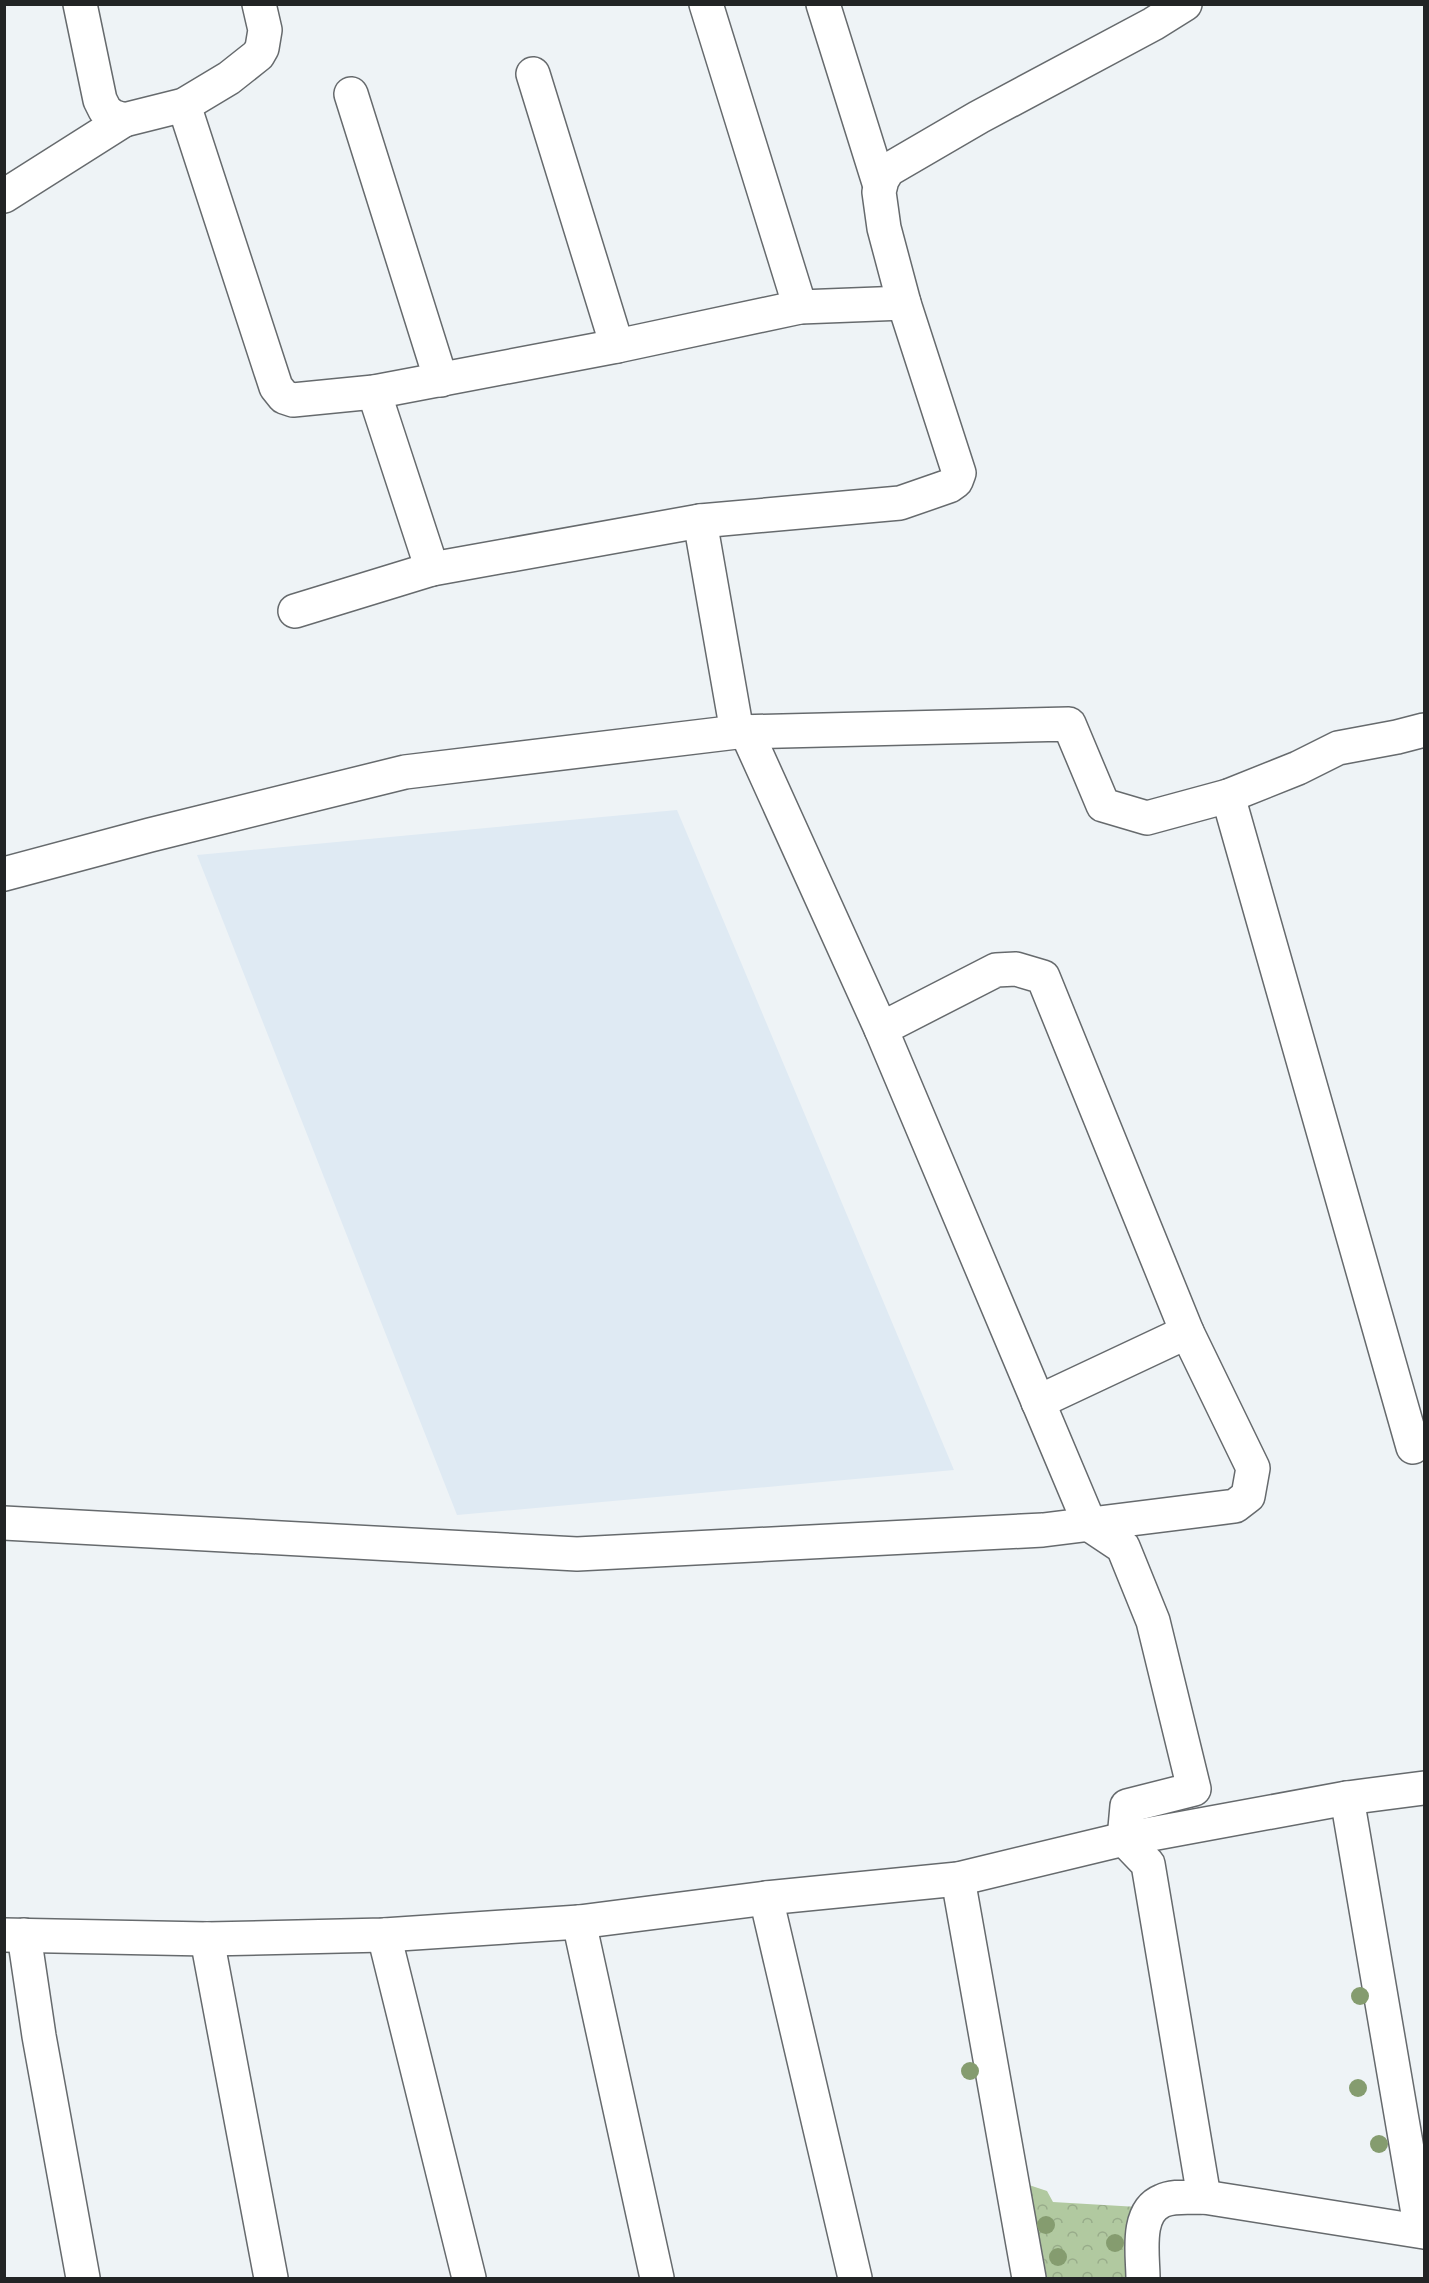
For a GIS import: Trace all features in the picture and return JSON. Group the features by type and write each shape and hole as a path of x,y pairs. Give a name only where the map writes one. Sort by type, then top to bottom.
{"street":[{"path":"80,4 100,100 105,110 112,116 124,120"},
{"path":"4,196 124,120 184,105 229,78 258,56 265,40 259,4"},
{"path":"706,4 800,307"},
{"path":"823,4 880,186"},
{"path":"294,611 432,569 700,521 900,503 956,482 959,473 904,303 884,228 880,186 888,170 898,164 979,117 1143,30 1185,4"},
{"path":"533,74 617,346"},
{"path":"351,94 441,380"},
{"path":"184,105 276,387 284,397 293,400 374,392 441,380 800,307 904,303"},
{"path":"374,392 432,569"},
{"path":"700,521 742,732 881,1029 1090,1525 1123,1546 1153,1621 1194,1789 1127,1806 1124,1839 1148,1864 1204,2198"},
{"path":"4,874 150,835 405,772 742,732 1070,724 1103,805 1147,818 1228,795 1298,768 1338,748 1397,738 1425,730"},
{"path":"1228,795 1413,1447"},
{"path":"4,1523 577,1554 1043,1530 1235,1506 1248,1496 1253,1468 1187,1332 1043,977 1016,969 996,970 881,1029"},
{"path":"1038,1402 1187,1332"},
{"path":"83,2278 39,2036 14,1935 207,1939 384,1935 579,1922 766,1898 958,1879 1124,1839 1347,1798 1425,1788"},
{"path":"1143,2278 1143,2234 1150,2210 1161,2201 1173,2198 1204,2198 1423,2232 1347,1798"},
{"path":"958,1879 1029,2278"},
{"path":"766,1898 855,2278"},
{"path":"579,1922 657,2278"},
{"path":"384,1935 469,2278"},
{"path":"207,1939 271,2278"}],"shaded area":[{"path":"677,810 954,1470 457,1515 197,855"}],"green space":[{"path":"1029,2185 1047,2191 1053,2202 1138,2207 1125,2278 1047,2278"}]}
